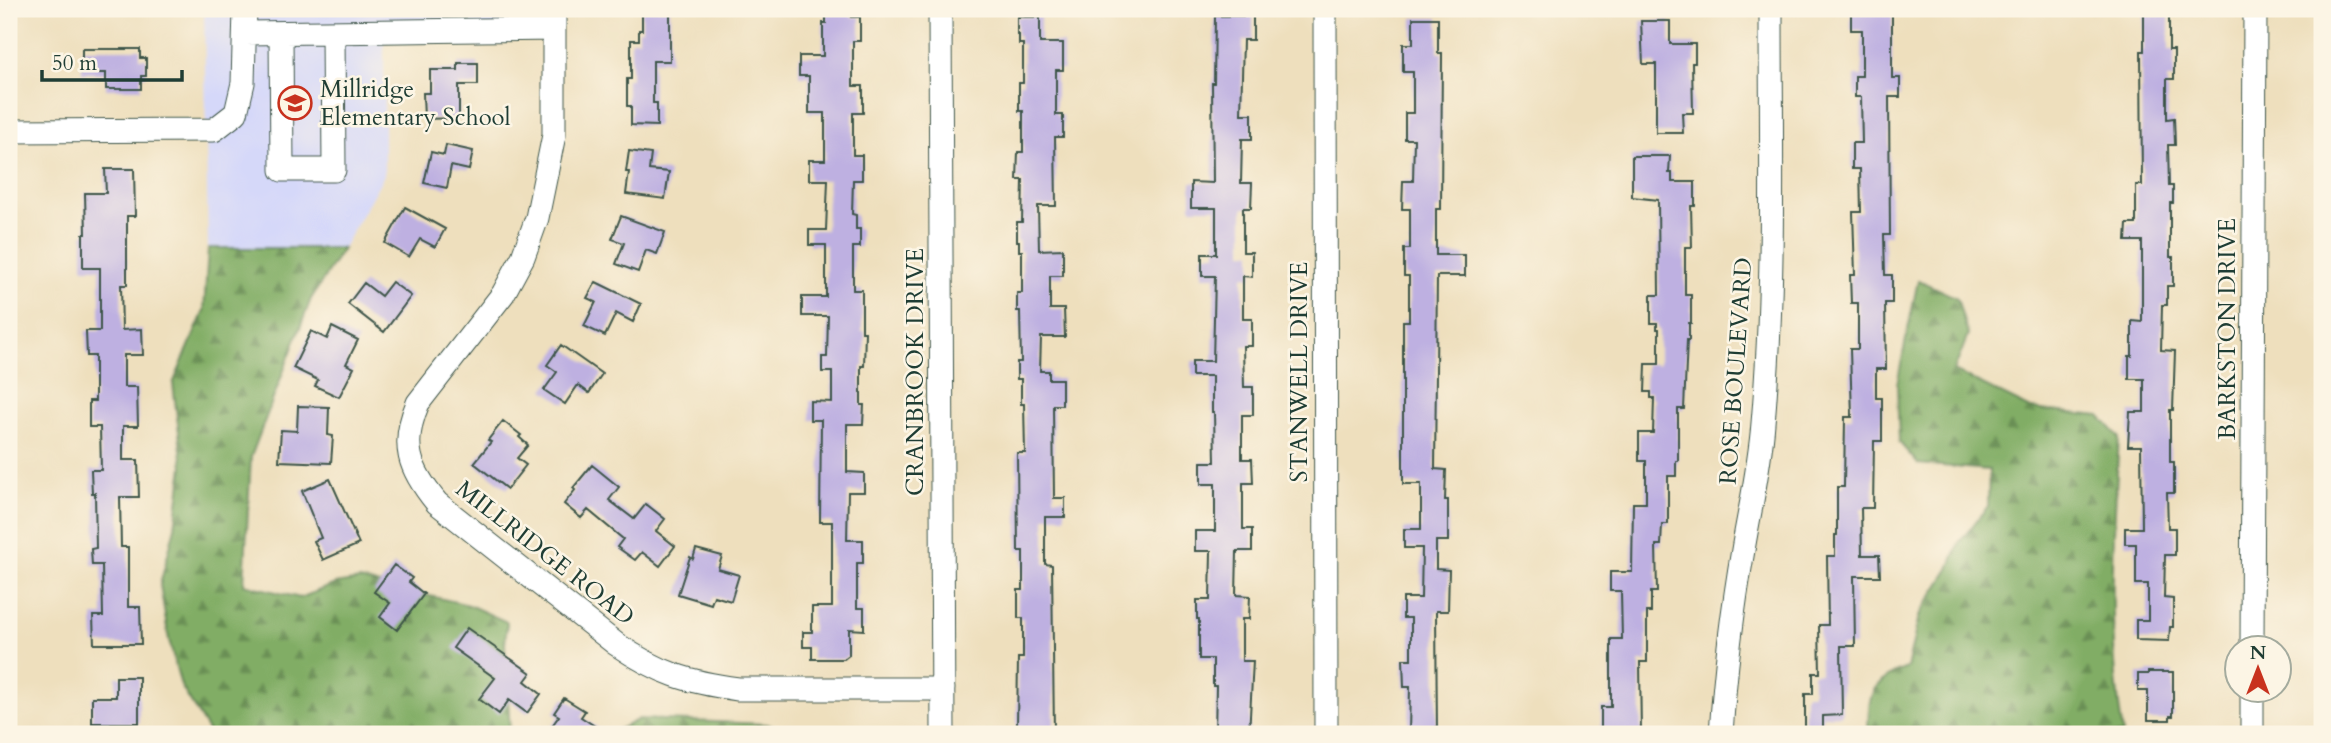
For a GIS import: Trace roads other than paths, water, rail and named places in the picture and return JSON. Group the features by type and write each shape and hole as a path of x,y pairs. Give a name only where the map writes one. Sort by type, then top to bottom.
{"street":[{"path":"9,131 214,130 236,113 243,83 245,9"},
{"name":"CRANBROOK DRIVE","path":"940,9 943,734"},
{"name":"STANWELL DRIVE","path":"1325,9 1326,734"},
{"name":"ROSE BOULEVARD","path":"1721,734 1724,675 1763,427 1770,330 1771,9"},
{"name":"BARKSTON DRIVE","path":"2252,634 2255,9"},
{"path":"245,33 333,32 554,19"},
{"name":"MILLRIDGE ROAD","path":"554,19 554,135 537,218 523,257 503,294 418,403 412,417 408,446 411,461 421,483 437,503 616,643 644,663 668,674 708,685 738,688 943,690"},
{"path":"281,33 282,170 334,170 333,32"},
{"path":"2252,704 2252,734"}],"place":[{"name":"Millridge Elementary School","path":"295,103"}]}
